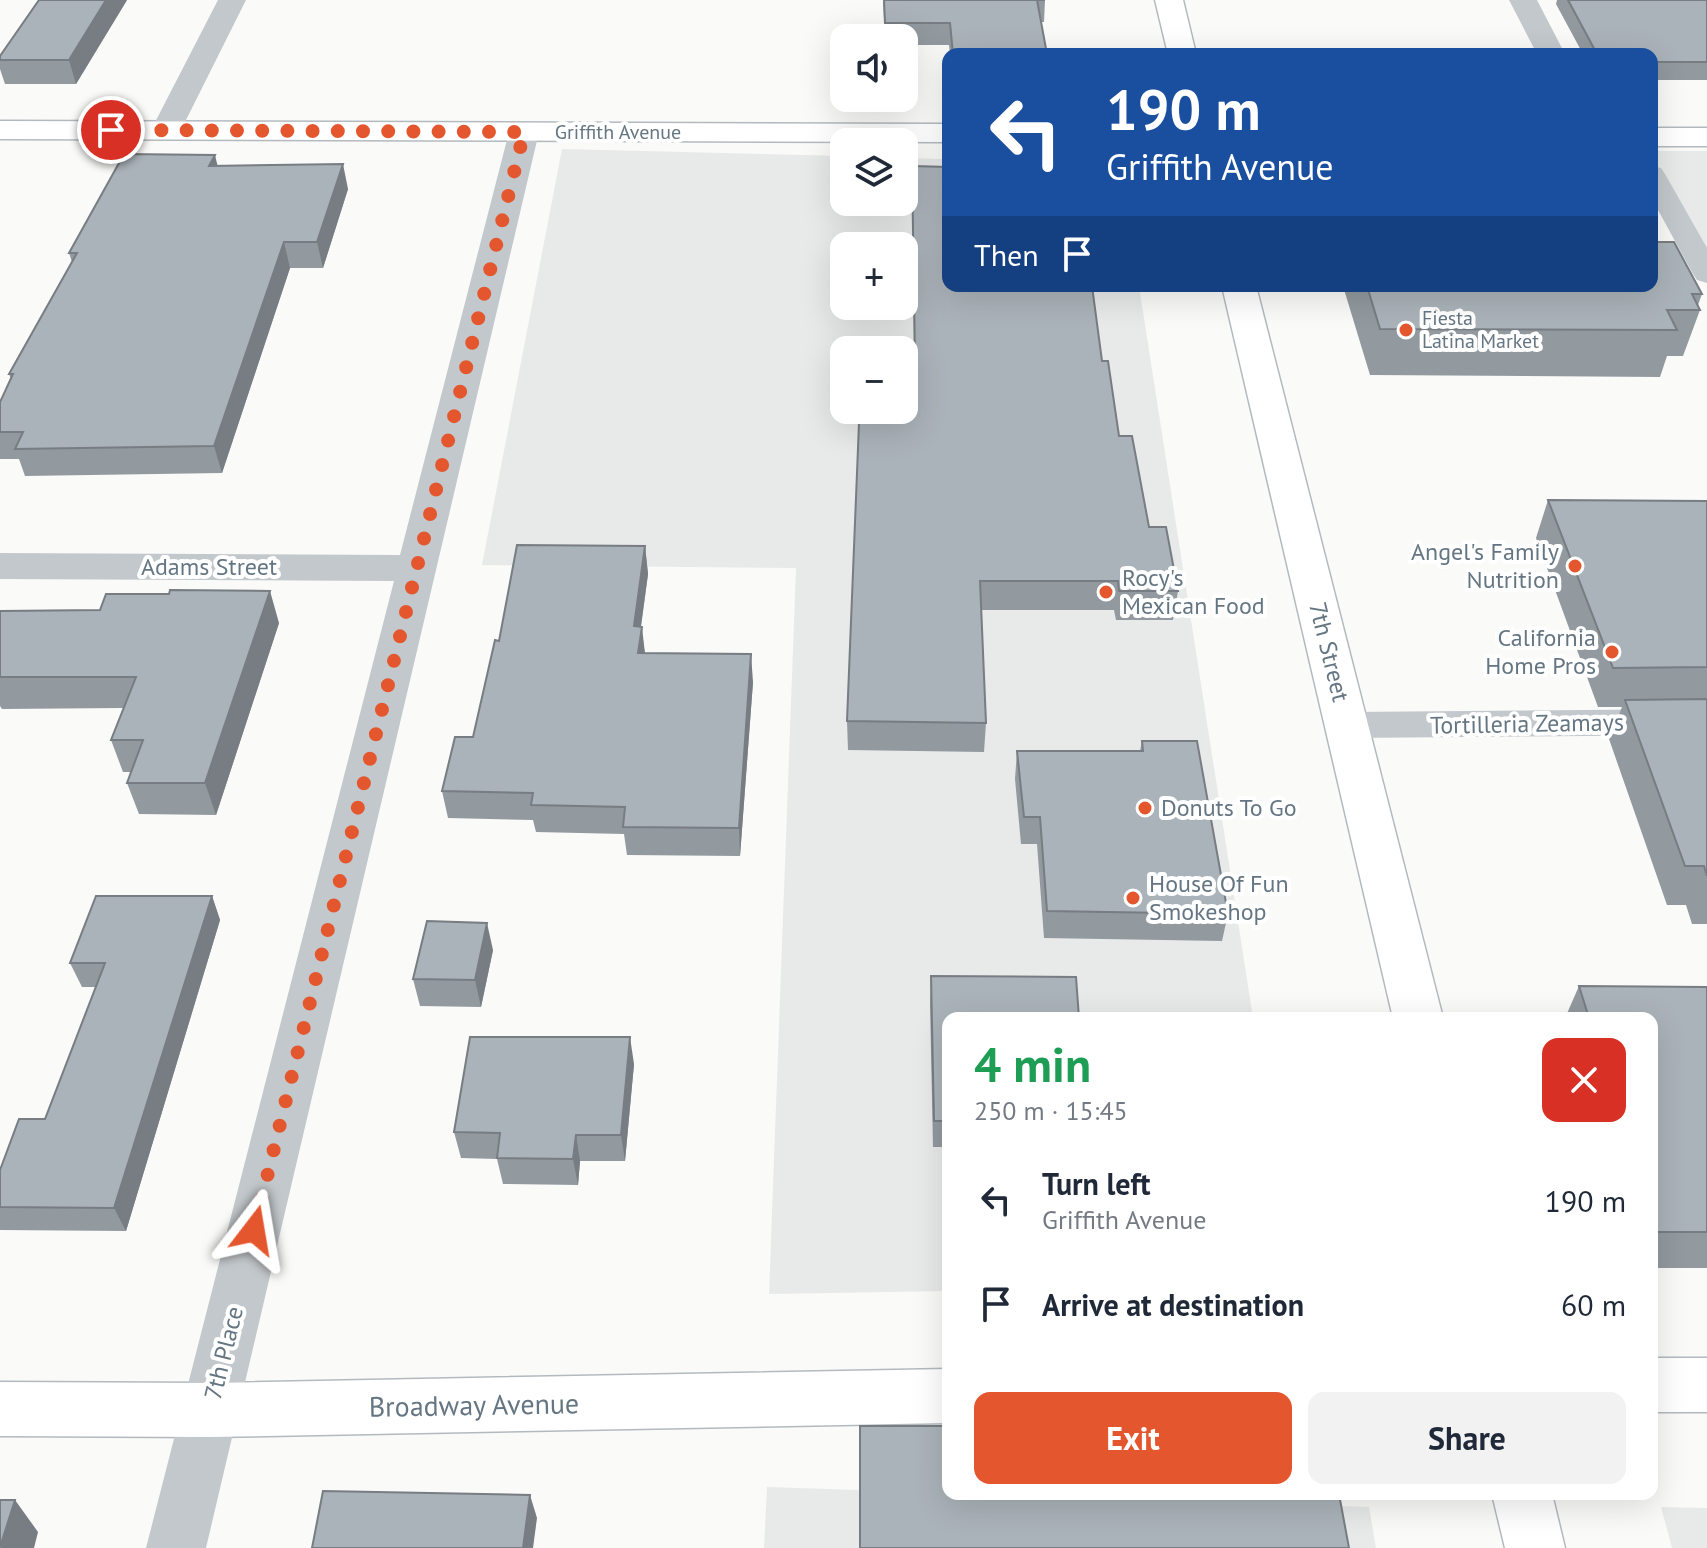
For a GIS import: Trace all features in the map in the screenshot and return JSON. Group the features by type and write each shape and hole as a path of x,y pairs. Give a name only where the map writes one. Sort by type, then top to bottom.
{"street":[{"path":"166,130 232,0"},
{"path":"1169,0 1181,48"},
{"path":"1523,0 1548,48"},
{"name":"Griffith Avenue","path":"0,130 942,133"},
{"name":"7th Place","path":"176,1548 524,132"},
{"path":"1658,137 1707,137"},
{"name":"7th Street","path":"1240,292 1417,1012"},
{"name":"Adams Street","path":"0,566 417,568"},
{"path":"1658,1385 1707,1385"},
{"name":"Broadway Avenue","path":"0,1409 210,1410 942,1396"},
{"path":"1523,1500 1535,1548"}],"lane":[{"path":"1658,185 1707,274"},
{"name":"Tortilleria Zeamays","path":"1347,725 1707,722"}],"shaded area":[{"path":"562,149 830,156 830,216 918,216 918,158 942,159 942,292 1140,292 1252,1012 942,1012 942,1291 769,1294 796,568 482,565"},
{"path":"1658,151 1707,151 1707,273 1658,185"},
{"path":"767,1487 942,1493 942,1500 1158,1500 1369,1507 1376,1548 764,1548"},
{"path":"1661,1507 1707,1508 1707,1548 1672,1548"}],"building":[{"path":"39,0 106,0 69,60 0,60 0,56"},
{"path":"884,0 1037,0 1046,48 952,48 950,23 885,23"},
{"path":"1568,0 1707,0 1707,62 1658,62 1658,48 1594,48"},
{"path":"124,154 215,155 209,166 343,164 317,242 284,242 214,446 15,449 23,432 0,432 0,402 13,374 9,374 77,253 69,253"},
{"path":"918,166 942,167 942,292 1093,292 1102,361 1108,361 1119,436 1132,436 1149,527 1166,527 1178,591 1119,591 1118,581 980,581 986,723 847,721 859,424 918,424 918,336 915,336 914,320 918,320 918,232 913,232 913,216 918,216"},
{"path":"1658,242 1674,242 1702,294 1692,294 1700,310 1667,310 1677,330 1380,329 1369,292 1658,292"},
{"path":"1548,500 1707,501 1707,667 1613,668"},
{"path":"517,545 645,546 634,626 642,627 638,653 751,654 739,828 623,827 625,807 531,805 533,793 442,791 455,737 473,737 495,640 499,641"},
{"path":"170,590 270,591 205,783 127,783 143,740 111,740 136,677 0,677 0,611 100,610 106,594 169,594"},
{"path":"1707,699 1707,876 1704,866 1685,866 1625,700"},
{"path":"1142,741 1197,741 1228,914 1047,911 1040,817 1024,817 1017,751 1143,751"},
{"path":"96,896 212,896 114,1208 0,1207 0,1170 19,1119 45,1119 105,963 70,963"},
{"path":"427,921 487,923 475,980 413,979"},
{"path":"931,976 1076,977 1079,1012 942,1012 942,1121 934,1121"},
{"path":"1579,986 1707,987 1707,1232 1658,1232 1658,1012 1587,1012"},
{"path":"470,1037 630,1037 621,1135 576,1135 573,1159 497,1158 500,1133 454,1132"},
{"path":"860,1426 942,1426 942,1500 1340,1500 1349,1548 860,1548"},
{"path":"323,1491 530,1495 523,1548 312,1548"},
{"path":"0,1500 15,1500 0,1547"}],"place":[{"name":"Fiesta Latina Market","path":"1406,330"},
{"name":"Angel's Family Nutrition","path":"1575,566"},
{"name":"Rocy's Mexican Food","path":"1106,592"},
{"name":"California Home Pros","path":"1612,652"},
{"name":"Donuts To Go","path":"1145,808"},
{"name":"House Of Fun Smokeshop","path":"1133,898"}],"route":[{"path":"111,130 524,132 254,1230"}]}
